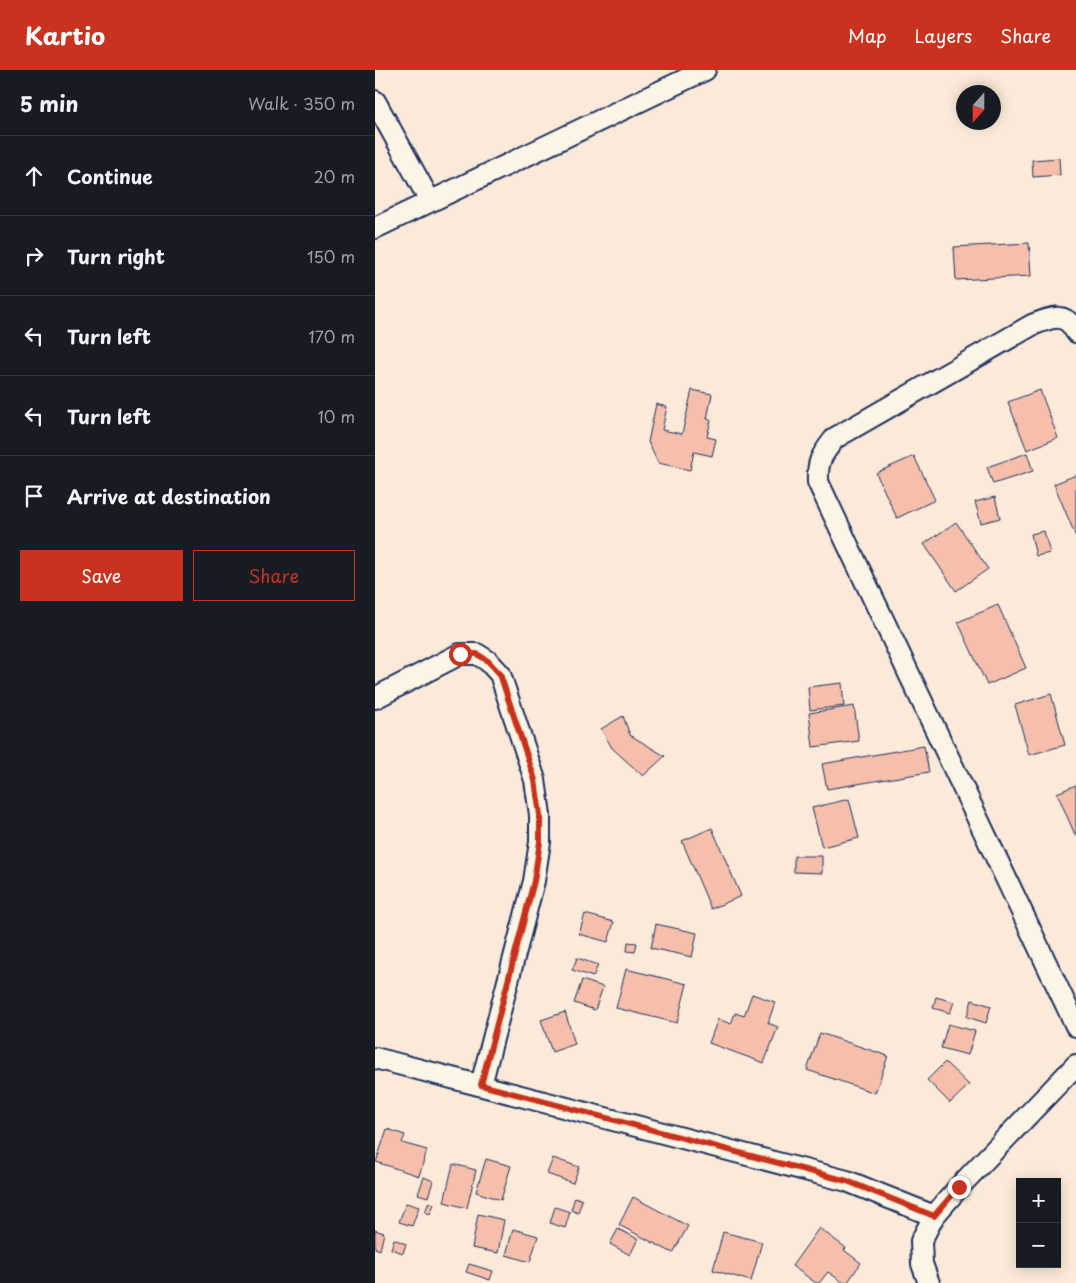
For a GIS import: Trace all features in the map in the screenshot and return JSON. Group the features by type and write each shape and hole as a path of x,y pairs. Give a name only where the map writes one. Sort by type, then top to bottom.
{"street":[{"path":"375,228 705,70"},
{"path":"375,101 430,201"},
{"path":"1076,332 1067,320 1055,316 1032,325 835,438 823,454 818,468 818,482 1076,1026"},
{"path":"375,698 460,654 477,654 488,661 500,674 535,780 540,815 540,842 534,881 481,1085"},
{"path":"375,1058 847,1181 934,1216"},
{"path":"929,1283 921,1264 921,1241 934,1216 959,1187 1076,1065"}],"building":[{"path":"1059,158 1060,175 1033,177 1032,160"},
{"path":"1029,243 1031,276 956,280 954,247"},
{"path":"692,390 712,394 707,419 711,420 707,437 716,439 712,456 694,452 690,470 658,463 648,442 656,404 667,407 662,430 682,434"},
{"path":"1040,390 1058,438 1027,450 1008,402"},
{"path":"1027,453 1033,471 993,484 987,467"},
{"path":"914,456 935,500 897,518 876,473"},
{"path":"1076,475 1076,537 1054,484"},
{"path":"995,497 1000,518 981,523 975,502"},
{"path":"956,522 988,569 956,591 924,544"},
{"path":"1044,531 1050,553 1036,556 1031,534"},
{"path":"998,605 1026,668 987,685 958,622"},
{"path":"842,683 844,706 810,710 808,687"},
{"path":"1051,694 1065,745 1029,755 1015,705"},
{"path":"854,706 859,741 813,747 809,713"},
{"path":"623,716 630,735 665,756 643,776 612,748 601,729"},
{"path":"924,746 929,772 827,789 822,764"},
{"path":"1076,785 1076,837 1057,793"},
{"path":"849,799 859,838 822,847 812,808"},
{"path":"712,828 741,896 711,909 682,841"},
{"path":"794,856 822,856 822,873 794,872"},
{"path":"585,914 614,922 608,942 579,934"},
{"path":"656,924 697,933 692,957 651,948"},
{"path":"628,942 637,943 635,952 627,951"},
{"path":"577,958 598,965 593,977 572,970"},
{"path":"626,969 687,984 677,1023 616,1008"},
{"path":"582,980 603,987 595,1010 574,1003"},
{"path":"752,994 775,1002 768,1023 778,1027 764,1063 709,1043 718,1019 731,1024 735,1013 744,1016"},
{"path":"936,997 954,1002 950,1013 933,1008"},
{"path":"972,1000 991,1006 986,1023 967,1017"},
{"path":"565,1012 575,1044 552,1052 541,1020"},
{"path":"948,1024 975,1031 968,1055 941,1048"},
{"path":"820,1033 888,1056 875,1093 807,1070"},
{"path":"945,1062 969,1085 950,1103 927,1080"},
{"path":"387,1129 405,1135 402,1143 427,1150 419,1176 376,1162"},
{"path":"553,1158 579,1167 573,1183 547,1174"},
{"path":"486,1159 511,1166 501,1200 476,1192"},
{"path":"453,1164 476,1170 467,1208 444,1202"},
{"path":"424,1177 433,1181 428,1197 418,1194"},
{"path":"575,1197 582,1200 578,1213 571,1210"},
{"path":"633,1197 688,1226 673,1253 619,1225"},
{"path":"429,1202 434,1204 430,1214 425,1212"},
{"path":"406,1203 419,1207 412,1226 399,1222"},
{"path":"555,1207 570,1212 565,1228 550,1223"},
{"path":"478,1214 504,1220 498,1253 472,1248"},
{"path":"819,1228 846,1248 844,1250 861,1263 847,1283 844,1283 828,1272 819,1283 816,1283 792,1266"},
{"path":"513,1229 538,1236 530,1262 506,1255"},
{"path":"618,1229 638,1239 630,1255 610,1244"},
{"path":"375,1230 384,1233 380,1250 375,1248"},
{"path":"723,1232 762,1242 751,1281 713,1270"},
{"path":"394,1239 406,1244 403,1253 391,1249"},
{"path":"469,1264 493,1271 490,1280 466,1272"}],"route":[{"path":"460,654 477,654 488,661 500,674 535,780 540,815 540,842 534,881 481,1085 847,1181 934,1216 959,1187"}]}
